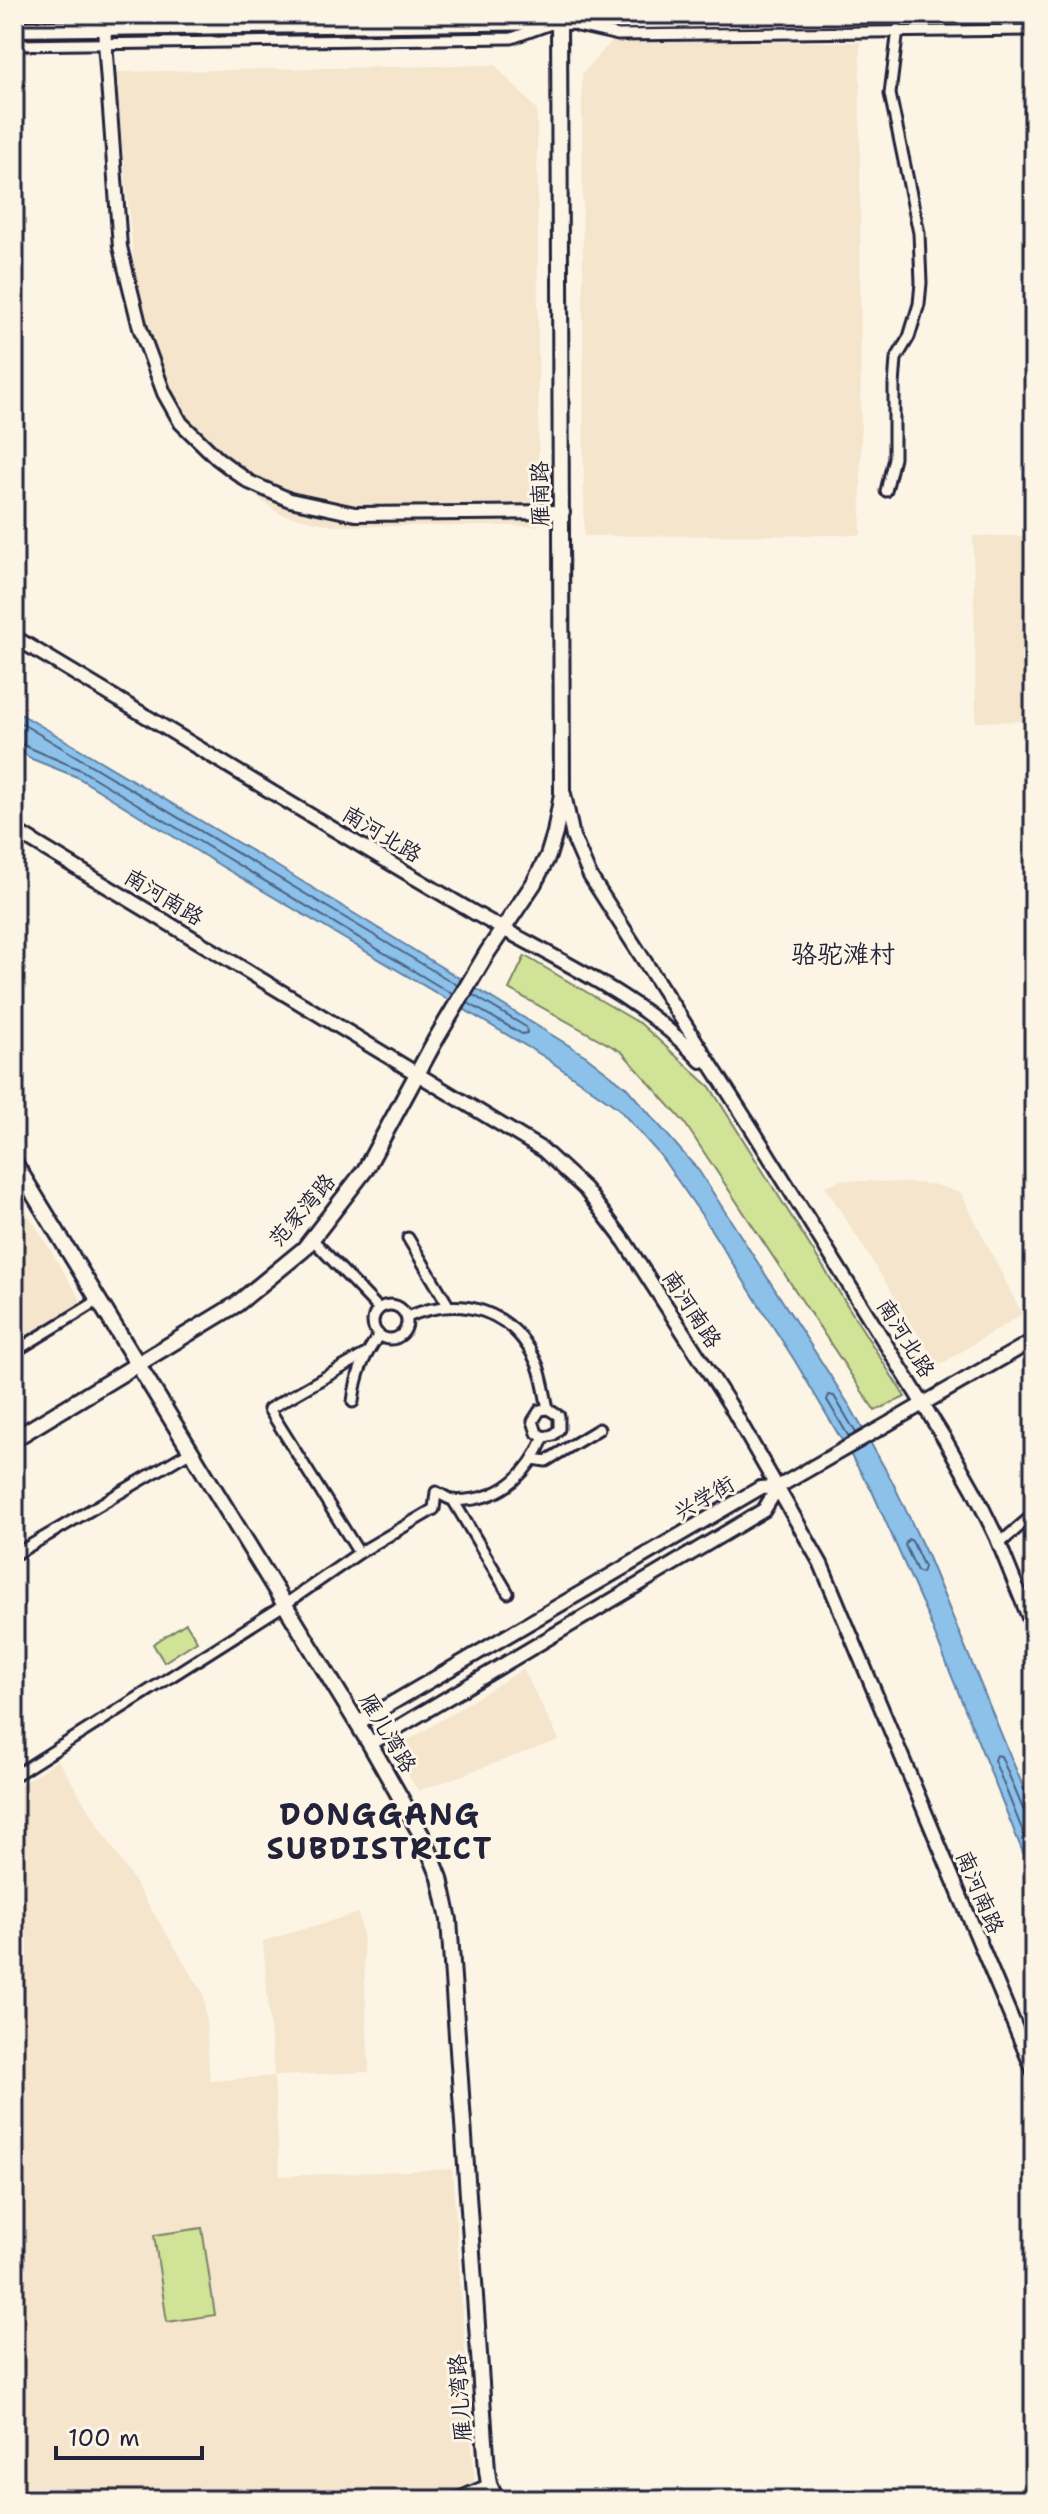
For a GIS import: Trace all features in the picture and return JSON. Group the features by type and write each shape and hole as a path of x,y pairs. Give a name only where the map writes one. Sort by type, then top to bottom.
{"main road":[{"path":"14,29 103,21 559,18 898,25 1034,16"},
{"name":"雁南路","path":"436,1039 548,856 560,811 563,512 559,18"},
{"name":"范家湾路","path":"14,1439 237,1304 304,1249 365,1170 436,1039"},
{"name":"雁儿湾路","path":"14,1163 358,1723 426,1843 440,1878 449,1920 489,2484 496,2500"}],"street":[{"path":"14,45 512,38 559,18"},
{"path":"103,21 120,247 125,273 140,328 160,381 181,423 217,458 249,482 290,500 355,514 563,512"},
{"path":"886,491 894,458 896,359 909,337 919,304 921,283 919,233 890,94 898,25 1034,30"},
{"name":"南河北路","path":"14,637 641,1010 696,1056 719,1081"},
{"name":"南河北路","path":"562,783 573,837 590,876 762,1145 974,1491 1034,1630"},
{"name":"南河南路","path":"14,830 543,1150 585,1189 625,1242 730,1405 821,1564 1030,2052 1034,2072"},
{"path":"408,1238 448,1305"},
{"path":"312,1239 379,1309"},
{"path":"14,1352 99,1300"},
{"path":"388,1305 398,1306 407,1317 407,1327 402,1335 388,1339 379,1335 373,1322 379,1309 388,1305"},
{"path":"407,1317 448,1305 488,1313 515,1328 538,1366 548,1409"},
{"path":"353,1402 355,1378 364,1355 379,1335"},
{"path":"778,1487 1034,1340"},
{"path":"359,1553 269,1409 364,1355"},
{"path":"14,1776 284,1605 359,1553 434,1509 436,1492 453,1500 479,1499 502,1490 522,1475 544,1437 556,1433 560,1425 556,1413 548,1409 536,1413 533,1421 534,1429 544,1437"},
{"path":"533,1459 546,1461 599,1429"},
{"path":"14,1555 191,1451"},
{"name":"兴学街","path":"358,1723 760,1488 778,1487"},
{"name":"兴学街","path":"370,1744 764,1510 778,1487"},
{"path":"453,1500 508,1593"},
{"path":"999,1544 1034,1514"},
{"path":"453,2500 489,2484"}],"shaded area":[{"path":"611,42 860,42 861,535 584,536 582,74"},
{"path":"495,65 537,110 539,526 335,526 280,514 217,468 170,407 141,334 115,72"},
{"path":"973,536 1034,536 1034,721 976,722"},
{"path":"841,1180 932,1184 961,1193 1022,1314 938,1366 825,1186"},
{"path":"14,1191 90,1315 14,1361"},
{"path":"523,1669 559,1740 418,1791 393,1750"},
{"path":"58,1760 204,1994 210,2081 274,2076 280,2176 452,2169 475,2488 447,2500 14,2500 14,1789"},
{"path":"358,1913 363,1936 369,2072 274,2076 263,1941"}],"green space":[{"path":"525,956 641,1024 710,1087 905,1397 875,1411 684,1122 622,1052 509,989"},
{"path":"186,1623 197,1641 164,1662 153,1644"},
{"path":"202,2228 215,2315 167,2322 154,2235"}],"water":[{"path":"14,710 277,866 586,1056 626,1087 699,1171 851,1408 893,1483 927,1555 1034,1813 1034,1880 925,1610 873,1493 795,1361 660,1155 618,1108 543,1056 77,777 32,759 14,747"}],"district":[{"name":"骆驼滩村","path":"843,953"},
{"name":"DONGGANG SUBDISTRICT","path":"380,1831"}]}
